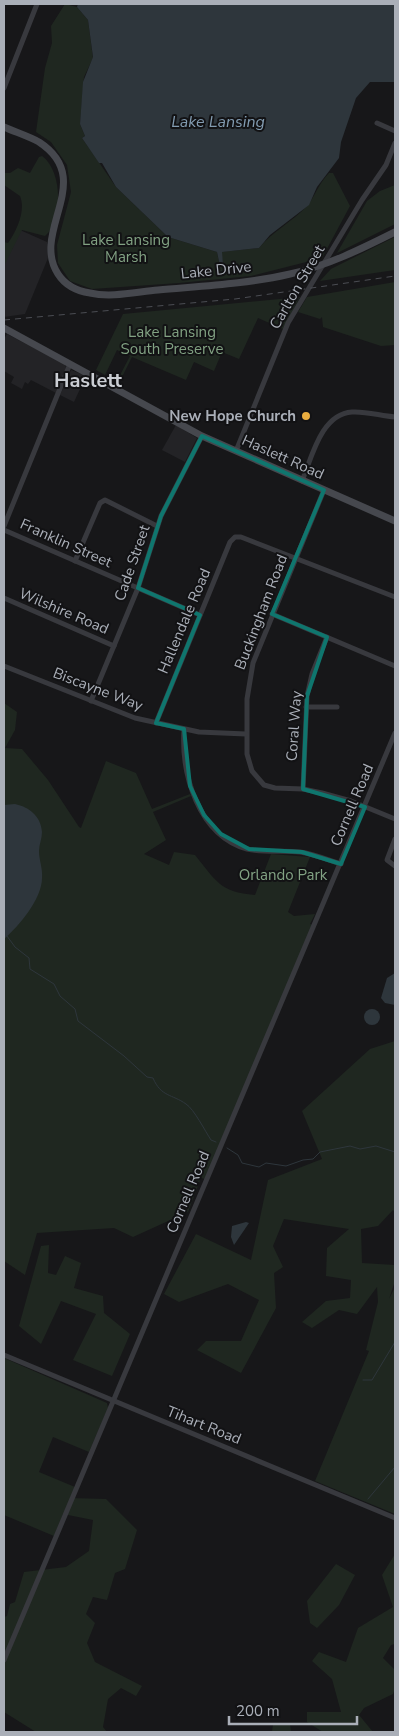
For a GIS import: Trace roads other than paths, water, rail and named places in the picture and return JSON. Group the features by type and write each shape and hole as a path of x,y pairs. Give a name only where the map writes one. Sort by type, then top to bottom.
{"street":[{"path":"4,88 37,4"},
{"path":"376,123 395,131"},
{"name":"Lake Drive","path":"4,127 40,143 59,165 64,182 64,194 51,238 50,253 64,282 77,290 91,294 119,294 236,283 290,274 325,264 395,232"},
{"name":"Carlton Street","path":"236,451 288,323 362,200 386,165 395,143"},
{"name":"Haslett Road","path":"4,330 202,436 395,521"},
{"path":"4,528 70,364"},
{"path":"302,481 323,433 334,419 352,412 395,417"},
{"name":"Cade Street","path":"91,701 138,588 165,505 202,436"},
{"name":"Buckingham Road","path":"324,490 272,614 251,670 246,734 249,766 259,782 275,788 303,789 340,798 395,819"},
{"path":"75,561 100,503 109,501 157,526"},
{"name":"Franklin Street","path":"4,528 200,615"},
{"name":"Hallendale Road","path":"156,723 230,542 235,536 295,558"},
{"path":"295,558 395,597"},
{"name":"Wilshire Road","path":"4,598 114,646"},
{"path":"272,614 395,666"},
{"name":"Coral Way","path":"303,789 306,707 312,674 327,637"},
{"name":"Biscayne Way","path":"4,666 127,716 184,729 220,734 246,734"},
{"path":"306,707 337,707"},
{"path":"184,729 185,763 190,786 204,814 221,834 237,845 249,849 302,852 341,864"},
{"name":"Cornell Road","path":"4,1660 395,733"},
{"path":"395,840 387,860 395,866"},
{"name":"Tihart Road","path":"4,1355 395,1518"}],"water":[{"name":"Lake Lansing","path":"78,4 395,4 395,82 370,82 356,98 341,142 339,158 317,187 309,205 270,235 259,248 222,252 223,264 220,266 217,252 168,237 116,187 102,163 99,163 82,138 85,136 80,124 83,82 93,57 88,20 77,7"},
{"path":"15,804 25,807 33,813 41,826 39,851 42,878 34,903 23,920 4,939 4,805"},
{"path":"395,973 395,1005 385,1003 381,998 387,978"},
{"path":"372,1009 380,1017 372,1025 364,1017"},
{"path":"246,1222 249,1223 234,1245 231,1237 232,1226"}],"waterway":[{"path":"7,936 15,947 29,958 30,969 54,984 60,996 75,1009 78,1021 124,1056 147,1077 153,1078 163,1092 189,1107 211,1140 216,1142"},
{"path":"227,1148 238,1155 242,1163 259,1167 266,1163 286,1166 303,1160 313,1159 320,1152 350,1146 360,1149 376,1146 395,1152"},
{"path":"363,1380 372,1380 395,1342"},
{"path":"368,1499 395,1467"}],"railway":[{"path":"4,320 235,299 395,276"}],"place":[{"name":"New Hope Church","path":"306,416"}],"district":[{"name":"Haslett","path":"88,380"}],"park label":[{"name":"Lake Lansing Marsh","path":"126,248"},
{"name":"Lake Lansing South Preserve","path":"172,340"},
{"name":"Orlando Park","path":"283,875"}]}
